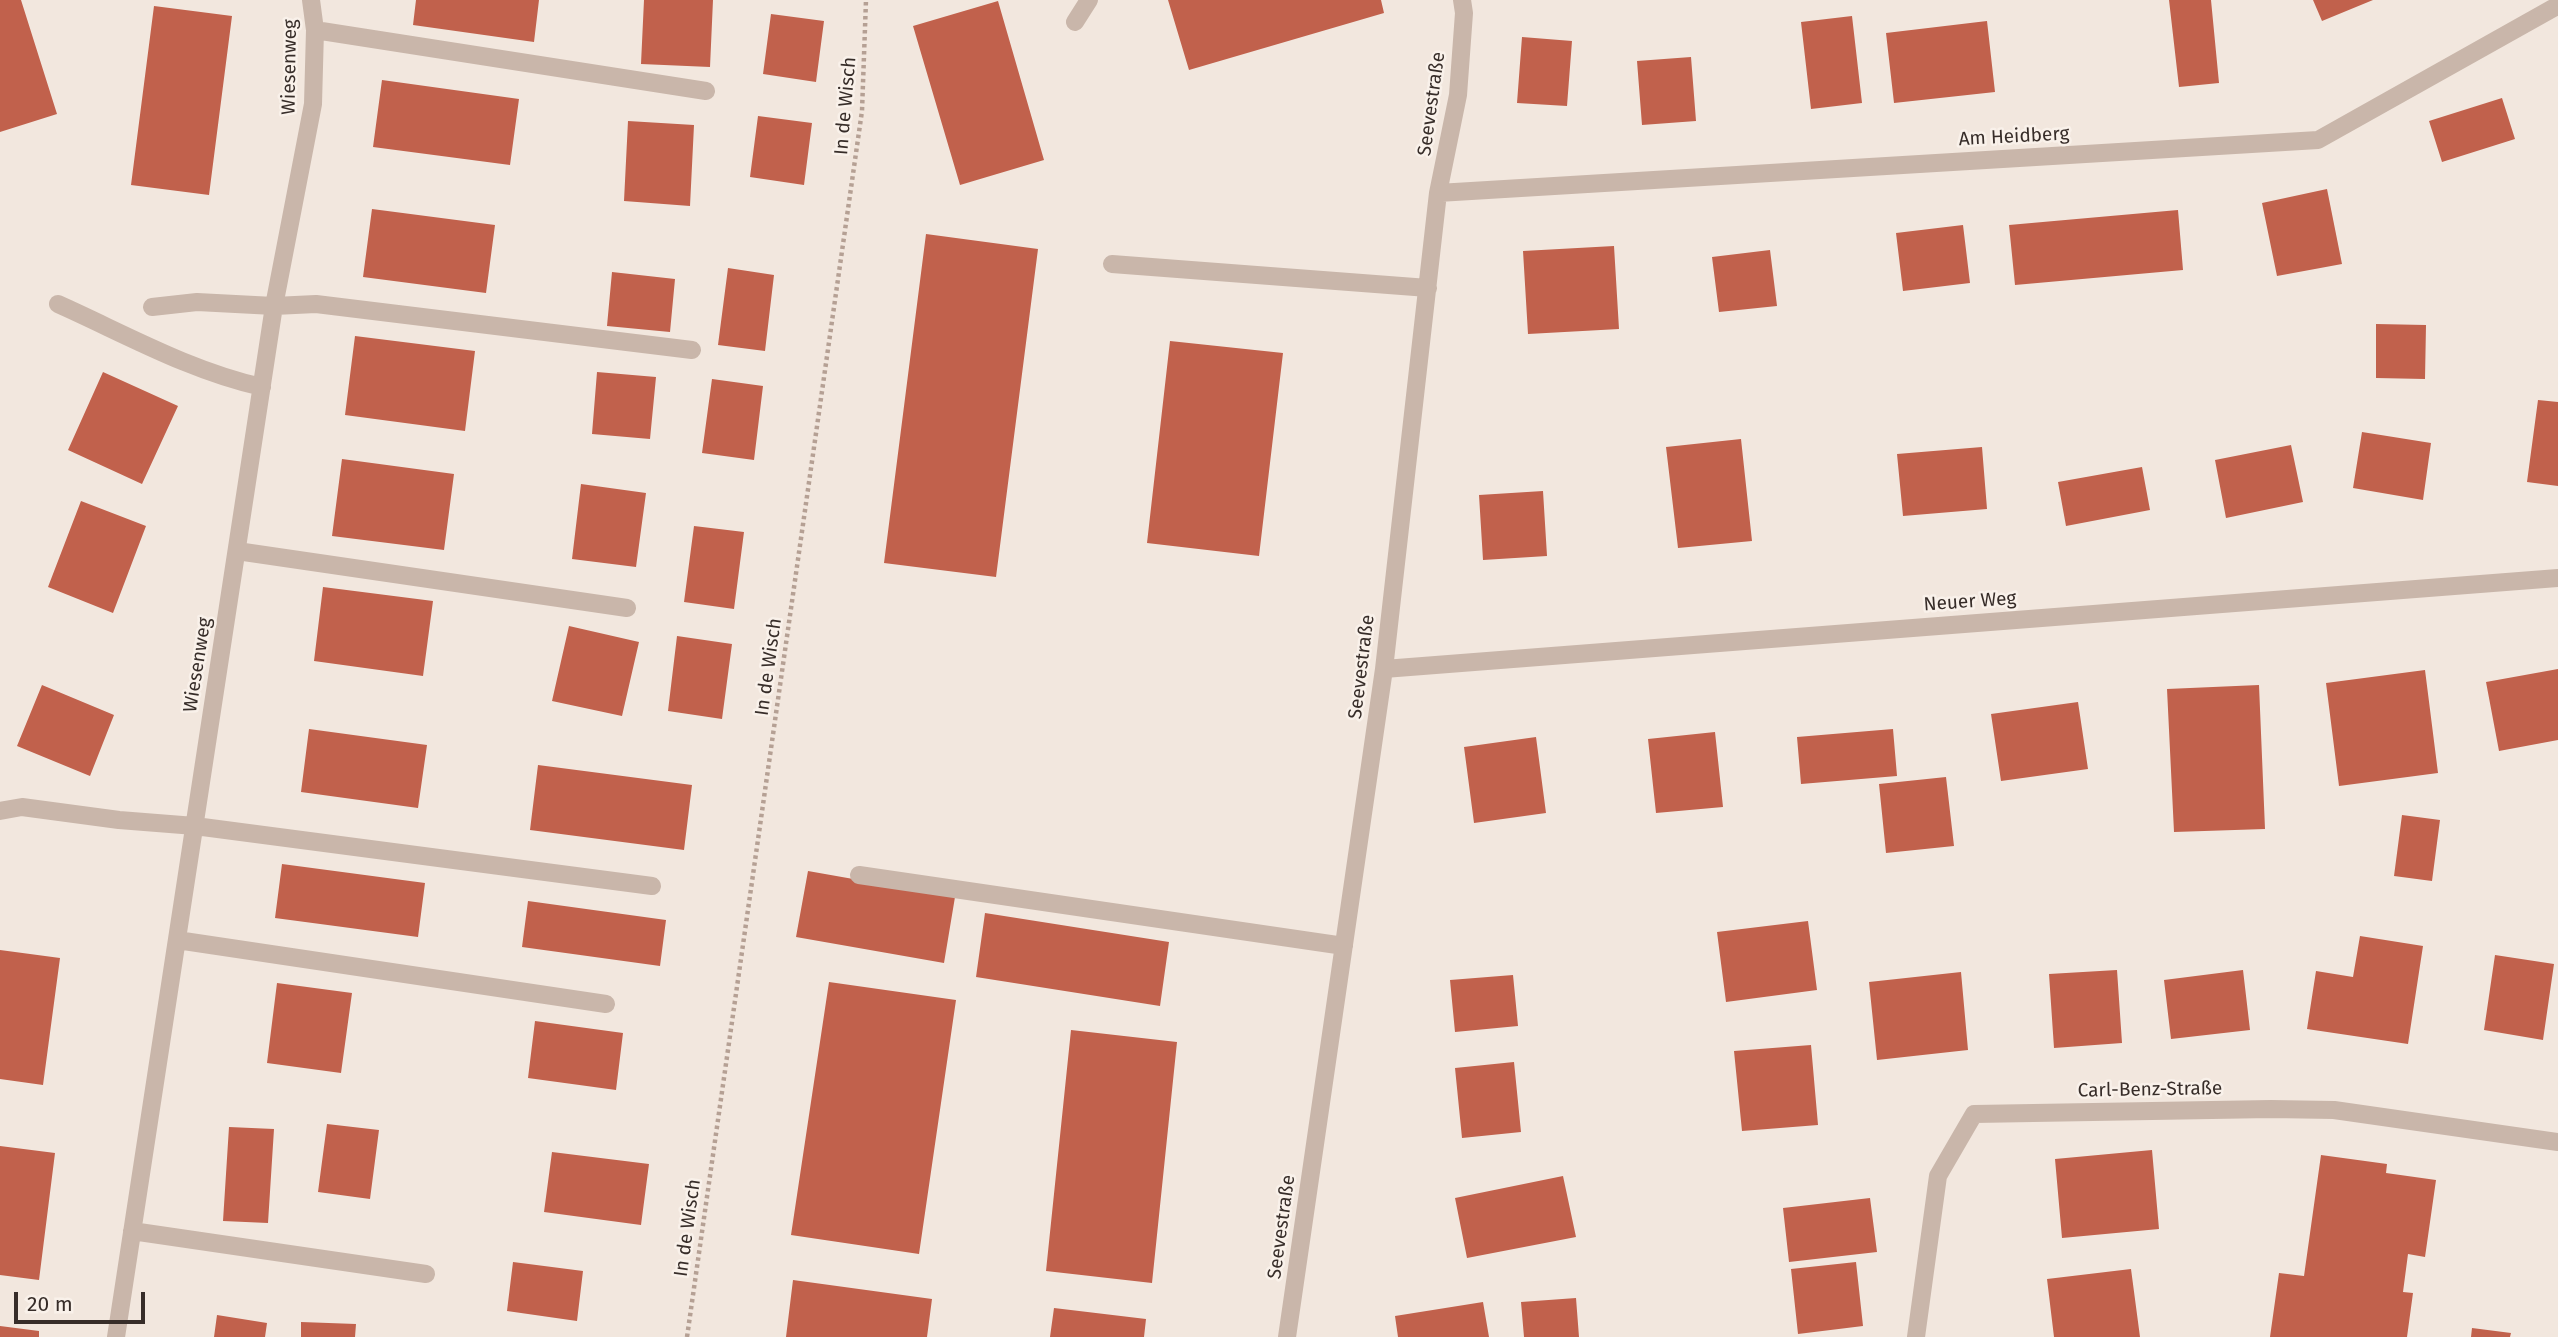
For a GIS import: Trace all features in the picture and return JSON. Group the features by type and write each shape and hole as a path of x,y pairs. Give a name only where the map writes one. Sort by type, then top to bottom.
{"street":[{"name":"Wiesenweg","path":"116,1337 274,306 313,104 315,30 311,0"},
{"path":"1075,22 1089,0"},
{"name":"Seevestraße","path":"1287,1337 1384,669 1438,193 1458,95 1464,13 1462,0"},
{"name":"Am Heidberg","path":"1438,193 2318,140 2558,7"},
{"path":"315,30 706,91"},
{"path":"1112,264 1428,288"},
{"path":"152,307 197,302 274,306 316,304 692,350"},
{"path":"58,303 190,365 229,380 262,387"},
{"path":"237,551 627,608"},
{"name":"Neuer Weg","path":"1384,669 2558,578"},
{"path":"0,811 22,807 119,820 195,825 653,886"},
{"path":"859,875 1344,946"},
{"path":"177,940 606,1004"},
{"name":"Carl-Benz-Straße","path":"1916,1337 1938,1176 1974,1114 2334,1110 2558,1142"},
{"path":"132,1231 426,1275"}],"path":[{"name":"In de Wisch","path":"687,1337 862,111 866,0"}],"building":[{"path":"0,0 21,0 57,114 0,132"},
{"path":"416,0 539,0 534,42 413,25"},
{"path":"644,0 713,0 710,67 641,64"},
{"path":"1168,0 1381,0 1384,13 1189,70"},
{"path":"2169,0 2211,0 2219,83 2179,87"},
{"path":"2313,0 2373,0 2322,21"},
{"path":"998,1 1044,160 960,185 913,26"},
{"path":"154,6 232,16 209,195 131,185"},
{"path":"771,14 824,21 816,82 763,74"},
{"path":"1852,16 1862,103 1811,109 1801,22"},
{"path":"1987,21 1995,92 1894,103 1886,33"},
{"path":"1522,37 1572,41 1567,106 1517,103"},
{"path":"1691,57 1696,121 1642,125 1637,61"},
{"path":"382,80 519,99 510,165 373,147"},
{"path":"2502,98 2515,139 2442,162 2429,121"},
{"path":"758,116 812,123 804,185 750,177"},
{"path":"628,121 694,125 690,206 624,201"},
{"path":"2327,189 2342,264 2277,276 2262,203"},
{"path":"372,209 495,225 486,293 363,277"},
{"path":"2178,210 2183,270 2015,285 2009,225"},
{"path":"1963,225 1970,283 1903,291 1896,233"},
{"path":"926,234 1038,249 996,577 884,563"},
{"path":"1614,246 1619,329 1528,334 1523,251"},
{"path":"1770,250 1777,306 1719,312 1712,257"},
{"path":"728,268 774,275 765,351 718,345"},
{"path":"612,272 675,279 670,332 607,326"},
{"path":"2376,324 2426,325 2425,379 2376,378"},
{"path":"355,336 475,351 465,431 345,415"},
{"path":"1170,341 1283,353 1259,556 1147,543"},
{"path":"103,372 178,406 142,484 68,450"},
{"path":"597,372 656,377 650,439 592,434"},
{"path":"712,379 763,386 754,460 702,453"},
{"path":"2538,400 2558,402 2558,486 2527,482"},
{"path":"2362,432 2431,443 2423,500 2353,488"},
{"path":"1741,439 1752,541 1678,548 1666,447"},
{"path":"2291,445 2303,502 2226,518 2215,460"},
{"path":"1982,447 1987,509 1903,516 1897,454"},
{"path":"342,459 454,474 444,550 332,536"},
{"path":"2142,467 2150,510 2066,526 2058,482"},
{"path":"581,484 646,493 636,567 572,559"},
{"path":"1543,491 1547,556 1483,560 1479,495"},
{"path":"81,501 146,526 113,613 48,587"},
{"path":"694,526 744,532 734,609 684,602"},
{"path":"323,587 433,601 423,676 314,661"},
{"path":"569,626 639,642 622,716 552,701"},
{"path":"677,636 732,644 722,719 668,711"},
{"path":"2558,669 2558,740 2499,751 2486,682"},
{"path":"2425,670 2438,773 2339,786 2326,683"},
{"path":"42,685 114,715 90,776 17,746"},
{"path":"2259,685 2265,829 2174,832 2167,689"},
{"path":"2078,702 2088,769 2001,781 1991,714"},
{"path":"309,729 427,745 418,808 301,792"},
{"path":"1893,729 1897,776 1801,784 1797,737"},
{"path":"1715,732 1723,807 1656,813 1648,739"},
{"path":"1536,737 1546,813 1474,823 1464,747"},
{"path":"538,765 692,785 684,850 530,830"},
{"path":"1946,777 1954,846 1886,853 1879,784"},
{"path":"2402,815 2440,820 2432,881 2394,876"},
{"path":"282,864 425,883 418,937 275,918"},
{"path":"808,871 955,897 944,963 796,937"},
{"path":"528,901 666,920 660,966 522,947"},
{"path":"985,913 1169,942 1160,1006 976,977"},
{"path":"1808,921 1817,990 1726,1002 1717,932"},
{"path":"2360,936 2423,946 2408,1044 2307,1029 2316,971 2353,977"},
{"path":"0,950 60,958 43,1085 0,1079"},
{"path":"2495,955 2554,964 2543,1040 2484,1030"},
{"path":"2117,970 2122,1043 2054,1048 2049,974"},
{"path":"2243,970 2250,1030 2171,1039 2164,980"},
{"path":"1961,972 1968,1050 1877,1060 1869,982"},
{"path":"1513,975 1518,1026 1455,1032 1450,980"},
{"path":"829,982 956,1000 919,1254 791,1235"},
{"path":"277,983 352,993 341,1073 267,1063"},
{"path":"535,1021 623,1033 616,1090 528,1078"},
{"path":"1071,1030 1177,1042 1152,1283 1046,1271"},
{"path":"1811,1045 1818,1125 1742,1131 1734,1051"},
{"path":"1514,1062 1521,1132 1462,1138 1455,1068"},
{"path":"327,1124 379,1130 370,1199 318,1192"},
{"path":"229,1127 274,1129 268,1223 223,1221"},
{"path":"0,1146 55,1153 39,1280 0,1275"},
{"path":"2152,1150 2159,1229 2062,1238 2055,1159"},
{"path":"552,1152 649,1164 641,1225 544,1212"},
{"path":"2321,1155 2387,1164 2386,1173 2436,1180 2425,1257 2408,1254 2403,1292 2413,1293 2407,1337 2270,1337 2279,1273 2304,1276"},
{"path":"1563,1176 1576,1237 1467,1258 1455,1198"},
{"path":"1870,1198 1877,1252 1789,1262 1783,1208"},
{"path":"513,1262 583,1271 577,1321 507,1311"},
{"path":"1856,1262 1863,1326 1798,1334 1791,1269"},
{"path":"2131,1269 2140,1337 2054,1337 2047,1279"},
{"path":"793,1280 932,1299 927,1337 786,1337"},
{"path":"1576,1298 1579,1337 1524,1337 1521,1302"},
{"path":"1483,1302 1489,1337 1398,1337 1395,1316"},
{"path":"1054,1308 1146,1319 1144,1337 1050,1337"},
{"path":"217,1315 267,1323 265,1337 214,1337"},
{"path":"301,1322 356,1324 355,1337 301,1337"},
{"path":"0,1326 39,1331 39,1337 0,1337"},
{"path":"2472,1328 2511,1333 2510,1337 2471,1337"}]}
